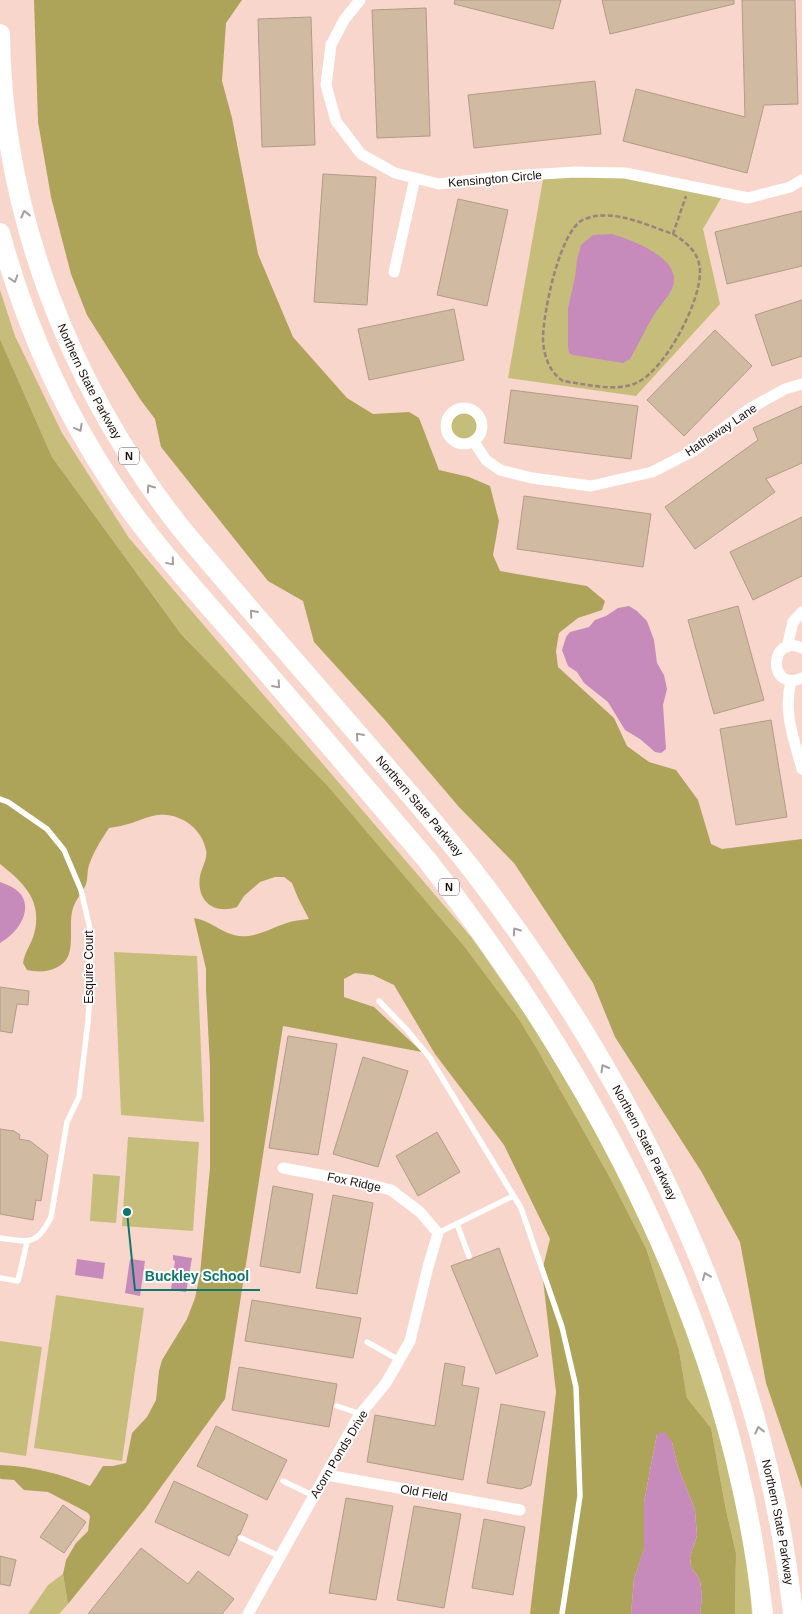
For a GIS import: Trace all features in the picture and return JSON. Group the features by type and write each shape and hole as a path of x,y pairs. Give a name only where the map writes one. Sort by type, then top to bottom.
{"highway":[{"name":"Northern State Parkway","path":"0,34 3,90 9,138 33,246 68,343 112,428 151,489 180,527 420,806 491,896 530,950 582,1030 652,1156 711,1287 743,1376 766,1460 779,1518 793,1614"},
{"name":"N","path":"0,233 25,312 49,370 76,422 111,482 162,551 460,901 539,1016 593,1106 654,1226 691,1313 707,1358 734,1450 745,1497 754,1541 763,1614"}],"street":[{"name":"Kensington Circle","path":"360,0 344,20 331,45 326,85 336,121 361,154 396,173 439,184 509,176 575,172 617,173 689,185 748,198 790,187 802,180"},
{"path":"394,272 415,178"},
{"name":"Hathaway Lane","path":"474,442 486,460 500,470 532,478 591,486 652,472 695,450 750,409 785,389 802,384"},
{"path":"787,647 794,622 802,612"},
{"path":"802,648 787,647 778,654 775,665 780,675 796,680 788,694 787,712 802,769"},
{"name":"Fox Ridge","path":"283,1168 391,1190 420,1212 438,1234"},
{"name":"Acorn Ponds Drive","path":"248,1614 279,1556 361,1414 386,1383 410,1341 428,1266 438,1234"},
{"name":"Old Field","path":"327,1475 520,1510"}],"lane":[{"name":"Esquire Court","path":"0,799 8,802 47,829 64,850 81,890 90,929 91,977 88,1021 78,1097 67,1122 51,1217 38,1237 27,1242"},
{"path":"379,1001 407,1030 430,1058 521,1208 562,1327 576,1387 580,1496 562,1614"},
{"path":"438,1234 513,1196"},
{"path":"457,1224 469,1256"},
{"path":"0,1238 27,1242 18,1281 0,1278"},
{"path":"367,1342 399,1360"},
{"path":"337,1406 361,1414"},
{"path":"283,1481 314,1496"},
{"path":"241,1538 279,1556"}],"path":[{"path":"673,234 689,185"},
{"path":"598,215 617,216 673,234 688,243 696,256 700,271 697,294 673,346 653,372 638,383 620,388 563,381 556,376 548,365 543,339 546,310 564,245 572,228 582,219 598,215"}],"shaded area":[{"path":"34,0 242,0 226,23 222,81 232,118 258,254 293,337 347,398 373,414 409,412 419,418 439,470 469,477 490,486 499,521 493,555 500,571 587,586 605,601 602,610 578,618 559,633 556,651 558,667 614,718 627,746 649,762 676,770 698,800 711,844 722,849 802,839 802,1489 766,1383 740,1242 701,1171 615,1037 593,983 514,863 459,807 384,719 314,642 303,601 268,581 161,447 155,419 140,399 87,315 71,274 51,197 38,122"},
{"path":"625,173 724,193 703,229 720,304 636,396 508,378 544,174"},
{"path":"612,234 653,252 670,267 674,276 670,293 656,311 630,359 623,363 573,355 569,353 568,346 568,308 581,245 593,235"},
{"path":"0,290 15,336 62,433 129,538 472,938 534,1027 606,1149 652,1245 695,1350 729,1461 746,1545 752,1614 735,1614 736,1553 711,1428 687,1398 679,1350 646,1248 608,1174 540,1054 325,783 181,634 52,457 0,339"},
{"path":"0,339 52,457 181,634 325,783 463,945 518,1018 540,1054 608,1174 646,1248 679,1350 687,1398 711,1428 736,1553 735,1614 700,1614 702,1597 700,1580 691,1567 690,1557 697,1536 695,1510 678,1467 672,1442 657,1434 644,1502 644,1549 634,1579 631,1614 530,1614 556,1392 542,1271 550,1239 504,1145 435,1054 394,985 373,975 355,973 344,979 344,997 374,1007 422,1052 283,1026 225,1399 145,1509 68,1604 63,1574 66,1560 76,1543 88,1531 90,1516 88,1513 48,1492 24,1490 14,1480 1,1479 0,1465 46,1471 90,1486 103,1466 126,1463 132,1433 147,1417 156,1400 162,1360 187,1319 195,1298 200,1274 210,1168 210,1066 206,969 194,918 234,935 242,936 257,934 294,921 309,919 292,883 284,877 275,877 260,882 244,896 237,907 221,909 208,904 201,893 199,885 206,859 204,842 200,835 195,828 174,816 155,816 109,828 100,841 89,865 86,884 73,908 71,942 69,955 66,960 58,967 43,971 27,970 23,963 34,934 36,912 34,902 17,878 0,864"},
{"path":"464,408 471,409 477,413 481,419 481,433 477,439 471,443 464,444 457,443 451,439 447,433 446,426 447,419 451,413 457,409"},
{"path":"629,606 647,621 654,640 657,663 664,675 667,689 663,705 666,749 661,753 655,752 640,739 625,730 608,702 584,683 577,672 568,666 562,650 566,637 570,632 589,627 595,620 606,616 618,608"},
{"path":"0,882 19,892 25,904 25,911 16,930 0,943"},
{"path":"114,952 197,956 204,1122 121,1115"},
{"path":"128,1137 199,1142 193,1231 122,1226"},
{"path":"93,1174 120,1176 116,1223 90,1221"},
{"path":"173,1255 192,1258 186,1292 171,1290 175,1261 173,1260"},
{"path":"77,1259 105,1263 103,1279 75,1275"},
{"path":"130,1259 145,1261 140,1296 125,1293"},
{"path":"56,1295 144,1308 122,1461 34,1448"},
{"path":"0,1341 42,1347 26,1456 0,1452"},
{"path":"665,1432 672,1442 678,1467 695,1510 697,1536 690,1557 691,1567 700,1580 702,1597 700,1614 631,1614 634,1579 644,1548 644,1502 657,1434"},
{"path":"63,1574 68,1604 59,1614 28,1614 48,1585"}],"building":[{"path":"455,0 561,0 553,29 454,4"},
{"path":"602,0 734,0 734,4 610,34"},
{"path":"742,0 795,0 798,104 764,105 747,173 623,141 636,89 745,117"},
{"path":"426,8 430,136 377,138 372,10"},
{"path":"311,17 315,145 262,147 258,19"},
{"path":"595,81 601,134 474,148 468,95"},
{"path":"323,174 376,177 367,305 314,302"},
{"path":"458,199 508,210 487,306 437,295"},
{"path":"802,211 802,266 727,284 715,232"},
{"path":"802,300 802,356 772,366 755,315"},
{"path":"454,309 464,360 369,380 358,329"},
{"path":"715,330 752,366 684,436 647,400"},
{"path":"511,390 638,406 631,459 504,443"},
{"path":"802,406 802,463 766,479 775,492 695,549 665,507 758,440 753,428"},
{"path":"524,496 651,514 643,567 517,549"},
{"path":"802,517 802,576 753,600 730,552"},
{"path":"738,606 764,700 714,714 688,620"},
{"path":"771,720 787,817 736,825 720,729"},
{"path":"0,987 29,991 28,1005 17,1004 12,1033 0,1031"},
{"path":"288,1036 337,1044 318,1155 269,1148"},
{"path":"363,1057 408,1071 378,1167 333,1154"},
{"path":"0,1129 14,1131 20,1135 19,1139 30,1141 48,1155 41,1201 36,1200 33,1220 0,1214"},
{"path":"437,1132 460,1172 418,1196 396,1156"},
{"path":"273,1186 313,1194 300,1273 260,1266"},
{"path":"333,1195 373,1203 357,1294 316,1288"},
{"path":"499,1248 538,1356 496,1374 451,1266"},
{"path":"252,1300 361,1318 353,1358 245,1341"},
{"path":"445,1363 465,1367 462,1385 479,1388 463,1480 367,1462 375,1415 435,1426"},
{"path":"239,1367 337,1384 329,1427 232,1410"},
{"path":"501,1404 545,1412 531,1485 521,1489 487,1483"},
{"path":"216,1426 287,1460 267,1500 197,1466"},
{"path":"174,1481 248,1515 229,1556 155,1522"},
{"path":"346,1498 393,1506 376,1600 329,1593"},
{"path":"63,1505 86,1522 64,1553 40,1537"},
{"path":"414,1506 461,1514 444,1608 397,1600"},
{"path":"484,1519 525,1527 513,1595 472,1588"},
{"path":"141,1548 188,1584 198,1571 234,1599 222,1614 88,1614"},
{"path":"0,1556 16,1560 10,1586 0,1584"}],"place":[{"name":"Buckley School","path":"127,1212"}]}
